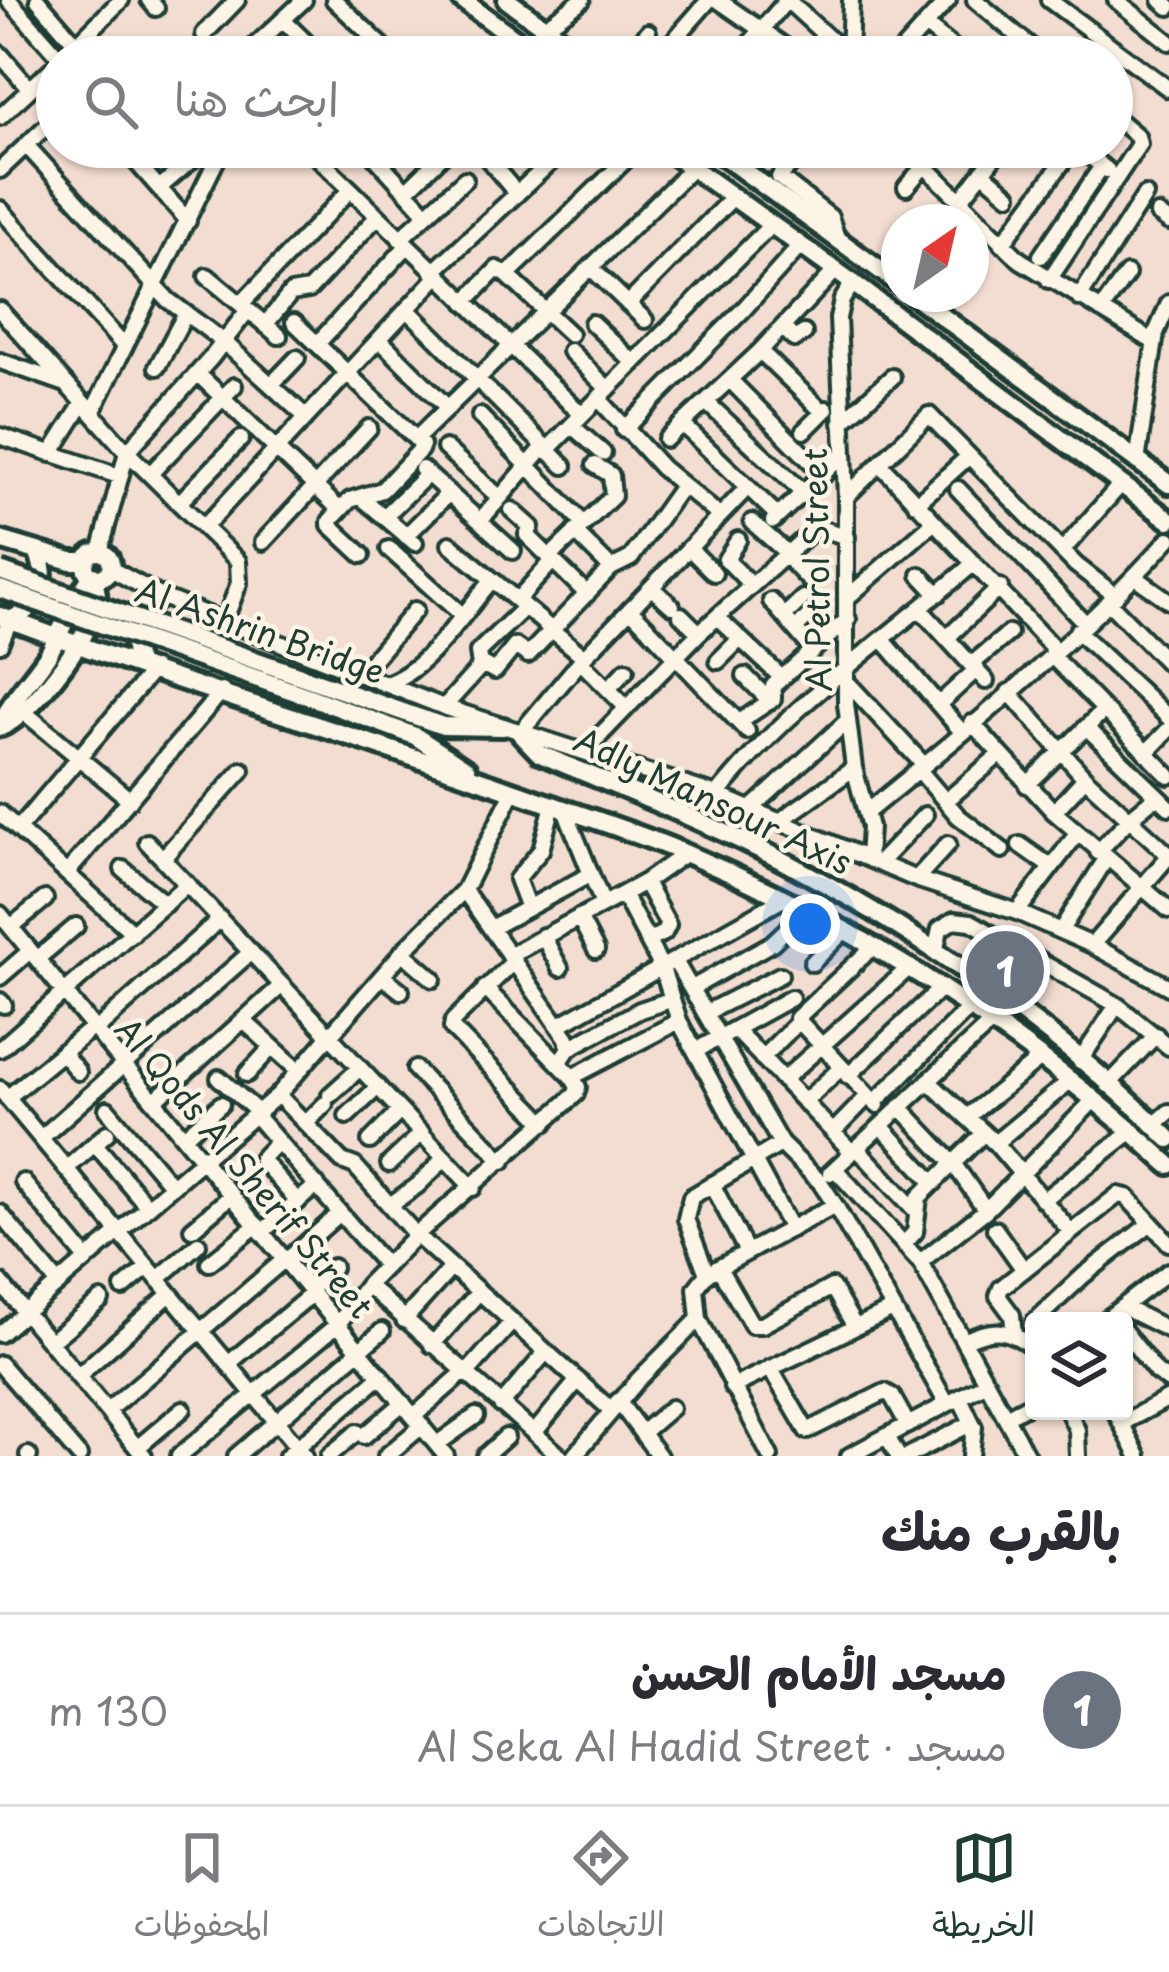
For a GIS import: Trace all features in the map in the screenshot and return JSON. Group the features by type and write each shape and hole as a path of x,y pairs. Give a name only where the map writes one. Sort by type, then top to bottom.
{"main road":[{"path":"462,0 511,36"},
{"path":"506,32 515,6 556,36"},
{"path":"692,168 1169,520"},
{"path":"743,168 881,271"},
{"path":"936,312 1169,484"},
{"path":"0,540 97,565"},
{"path":"5,618 33,605 40,593 44,580 38,553"},
{"path":"0,727 97,565"},
{"path":"0,727 24,712 78,645 99,601 97,565"},
{"name":"Al Ashrin Bridge","path":"0,571 309,688 415,736 477,778"},
{"name":"Al Ashrin Bridge","path":"0,590 443,727 512,730"},
{"path":"146,666 133,651 135,625 150,604 162,597"},
{"path":"5,618 477,778"},
{"name":"Adly Mansour Axis","path":"512,730 540,754 802,871 935,953 1080,1061 1169,1139"},
{"name":"Adly Mansour Axis","path":"477,778 686,853 874,946 993,1021 1071,1080 1169,1165"}],"street":[{"path":"9,0 40,36"},
{"path":"38,0 72,36"},
{"path":"204,34 237,0"},
{"path":"266,36 304,0"},
{"path":"334,0 372,36"},
{"path":"545,28 582,0"},
{"path":"756,36 787,0 826,36"},
{"path":"915,36 948,0"},
{"path":"975,0 1018,36"},
{"path":"1049,0 1098,36"},
{"path":"1116,0 1169,42"},
{"path":"682,36 719,1 770,36"},
{"path":"848,36 849,1"},
{"path":"85,36 115,2"},
{"path":"283,20 299,36"},
{"path":"925,25 939,36"},
{"path":"502,36 506,32"},
{"path":"645,36 648,32"},
{"path":"0,54 30,88"},
{"path":"1133,62 1169,89"},
{"path":"0,117 36,82"},
{"path":"0,170 36,136"},
{"path":"26,145 36,156"},
{"path":"47,168 185,315 224,342 306,417"},
{"path":"141,168 188,221"},
{"path":"159,188 180,168"},
{"path":"52,454 87,408 124,346 214,168"},
{"path":"328,168 511,346 577,420 611,475 614,492 552,559 521,604 478,652 480,663 444,707"},
{"path":"386,168 427,214"},
{"path":"407,190 429,168"},
{"path":"495,168 517,194"},
{"path":"204,526 408,310 436,274 545,168"},
{"path":"507,275 617,168"},
{"path":"416,439 692,168"},
{"path":"788,168 779,177 830,217 837,238"},
{"path":"906,187 922,168"},
{"path":"926,168 1002,244 1049,280 1160,336"},
{"path":"959,202 985,168"},
{"path":"1002,244 1060,168"},
{"path":"1041,256 1101,168"},
{"path":"1105,168 1116,177"},
{"path":"1049,280 1122,168"},
{"path":"982,172 1009,195"},
{"path":"317,344 427,214 465,179"},
{"path":"350,190 244,307 224,342 127,452 97,565 162,597 444,707 717,795 916,879 1017,912 1169,987"},
{"path":"1079,298 1145,195"},
{"path":"628,304 734,196"},
{"path":"0,209 124,346"},
{"path":"265,325 291,293 309,290 377,217"},
{"path":"480,521 527,464 772,224"},
{"path":"624,430 801,245"},
{"path":"591,268 645,320"},
{"path":"465,302 497,269 570,334"},
{"path":"666,439 760,351 836,270"},
{"path":"1101,310 1127,274"},
{"path":"207,276 279,336"},
{"name":"Al Petrol Street","path":"853,283 839,311 847,497 848,722 873,860"},
{"path":"1137,462 1169,303"},
{"path":"0,310 127,452 232,554 241,571 225,620"},
{"path":"408,310 563,466"},
{"path":"157,367 185,315"},
{"path":"294,322 422,445 382,490 350,500 330,526 362,556"},
{"path":"592,323 634,363"},
{"path":"783,327 794,339 804,333"},
{"path":"380,340 448,409"},
{"path":"570,351 624,430 719,516"},
{"path":"760,351 823,412"},
{"path":"271,385 297,358"},
{"path":"0,362 66,385"},
{"path":"198,374 229,392 340,510"},
{"path":"841,423 892,377"},
{"path":"730,380 824,476"},
{"path":"150,474 229,392"},
{"path":"804,431 840,392"},
{"path":"706,402 804,494"},
{"path":"847,497 927,415 1167,658"},
{"path":"480,416 527,464 611,568"},
{"path":"682,424 775,519 844,455"},
{"path":"263,542 369,428"},
{"path":"0,436 119,476"},
{"path":"179,503 241,439"},
{"path":"445,448 500,498"},
{"path":"916,504 969,456"},
{"path":"881,465 1000,587 1104,710 1169,776"},
{"path":"384,517 425,472 513,550"},
{"path":"1062,551 1121,484"},
{"path":"480,663 495,671 514,646 528,655 611,568 631,558 682,486"},
{"path":"512,730 747,488"},
{"path":"958,488 1081,628 1169,718"},
{"path":"362,498 411,540 448,493"},
{"path":"384,684 416,668 527,536 531,527 512,510"},
{"path":"752,522 809,580"},
{"path":"848,597 933,523"},
{"path":"584,752 677,655 819,526 847,537"},
{"path":"527,536 587,593"},
{"path":"867,812 1054,653 1169,538"},
{"path":"738,540 725,559 752,585"},
{"path":"450,544 553,631 626,706"},
{"path":"689,548 714,573"},
{"path":"389,549 462,615"},
{"path":"717,795 767,738 973,564"},
{"path":"920,575 938,594"},
{"path":"1135,577 1169,602"},
{"path":"948,637 1000,587"},
{"path":"652,588 699,634"},
{"path":"784,616 802,598"},
{"path":"771,601 812,649"},
{"path":"630,609 743,726 774,696 771,688 781,677 848,619"},
{"path":"920,609 979,671"},
{"path":"360,675 415,610"},
{"path":"795,629 812,614"},
{"path":"717,617 781,677"},
{"path":"0,644 5,618"},
{"path":"939,704 979,671 1009,633"},
{"path":"718,661 740,639"},
{"path":"883,640 939,704 999,755 1101,856 1169,910"},
{"path":"19,830 80,758 146,666"},
{"path":"608,689 626,670"},
{"path":"847,675 946,801 1002,850"},
{"path":"745,676 770,701"},
{"path":"67,873 222,692"},
{"path":"1009,692 1085,778 1169,856 1092,945"},
{"path":"1027,785 1104,710"},
{"path":"24,712 130,800"},
{"path":"751,809 848,722"},
{"path":"1061,930 1101,856 1130,818 1163,801 1086,727"},
{"path":"1147,753 1169,729"},
{"path":"946,801 999,755"},
{"path":"780,821 854,768"},
{"path":"163,858 242,770"},
{"path":"1054,812 1085,778"},
{"path":"0,1334 278,1095 402,952 464,890 513,791"},
{"path":"559,808 603,904"},
{"path":"528,908 517,879 541,850 559,808"},
{"path":"0,813 133,933"},
{"path":"873,860 925,815"},
{"path":"1017,912 1077,834"},
{"path":"147,842 473,1188"},
{"path":"916,879 948,844"},
{"path":"1020,845 1051,867"},
{"path":"545,1123 452,1028 453,1021 512,958 543,936 645,882 686,853"},
{"path":"123,868 165,904"},
{"path":"491,928 589,875"},
{"path":"645,882 668,925 664,933 649,940"},
{"path":"0,1049 187,884"},
{"path":"464,890 559,1025 569,1048"},
{"path":"622,894 649,940 707,1012 763,1058 915,1210"},
{"path":"559,1025 785,898"},
{"path":"5,921 45,899"},
{"path":"692,988 772,943 807,910"},
{"path":"579,916 596,950"},
{"path":"220,919 94,1028 3,1096 254,1394 296,1453 381,1376"},
{"path":"935,953 940,929 963,920 1117,1005 1169,1047"},
{"name":"Al Qods Al Sherif Street","path":"5,921 441,1450"},
{"path":"0,977 76,926"},
{"path":"812,963 845,930"},
{"path":"543,936 560,968"},
{"path":"874,946 797,1018 890,1117 953,1163 986,1210"},
{"path":"41,1138 250,952"},
{"path":"402,952 434,979"},
{"path":"1008,1004 1040,960"},
{"path":"668,965 670,1000 679,1021 791,1228"},
{"path":"783,1079 910,967"},
{"path":"707,1012 780,975"},
{"path":"382,976 401,992"},
{"path":"154,1101 282,985"},
{"path":"805,1102 942,987"},
{"path":"179,1456 338,1324 367,1285 416,1235 576,1094 572,1077 485,988"},
{"path":"695,1051 791,998"},
{"path":"559,1064 569,1048 640,1010 670,1000"},
{"path":"1080,1061 1117,1005"},
{"path":"832,1132 971,1006"},
{"path":"572,1077 679,1021"},
{"path":"820,1183 993,1021"},
{"path":"245,1022 299,1071"},
{"path":"763,1058 799,1022"},
{"path":"728,1033 781,1144 836,1205 893,1309 972,1423 971,1456"},
{"path":"1108,1085 1156,1035"},
{"path":"247,1074 272,1047"},
{"path":"62,1052 78,1072"},
{"path":"967,1117 1042,1058"},
{"path":"306,1124 360,1067"},
{"path":"415,1069 503,1161"},
{"path":"219,1078 258,1114 386,1266"},
{"path":"905,1243 915,1232 919,1197 953,1163 1071,1080"},
{"path":"928,1081 989,1138 1071,1232"},
{"path":"347,1117 378,1087"},
{"path":"278,1095 342,1161 355,1166 416,1235 578,1380 615,1406 659,1456"},
{"path":"920,1262 986,1210 1094,1100"},
{"path":"184,1137 221,1104"},
{"path":"107,1109 172,1186"},
{"path":"370,1141 400,1111"},
{"path":"1154,1125 1169,1112"},
{"path":"890,1117 934,1183"},
{"path":"1043,1200 1132,1131"},
{"path":"389,1164 422,1133"},
{"path":"66,1169 101,1138 148,1207"},
{"path":"278,1142 261,1159 298,1202"},
{"path":"781,1144 691,1197 685,1207 686,1219 713,1270 752,1325 762,1325 832,1287 855,1327"},
{"path":"390,1205 445,1158"},
{"path":"835,1169 920,1262 1028,1456"},
{"path":"23,1183 87,1259"},
{"path":"712,1184 747,1252"},
{"path":"209,1263 316,1185"},
{"path":"123,1288 153,1273 195,1237 232,1195"},
{"path":"1017,1336 1012,1315 998,1292 1118,1195 1127,1197 1169,1243"},
{"path":"770,1456 699,1319 696,1288 713,1270 836,1205"},
{"path":"106,1412 340,1213"},
{"path":"0,1214 58,1283"},
{"path":"1045,1312 1151,1223"},
{"path":"995,1229 1024,1270"},
{"path":"228,1364 333,1268"},
{"path":"404,1320 451,1268"},
{"path":"1120,1312 1169,1270"},
{"path":"0,1282 140,1452 183,1409"},
{"path":"367,1285 560,1456"},
{"path":"432,1346 479,1292"},
{"path":"78,1376 170,1294"},
{"path":"50,1342 101,1300"},
{"path":"732,1387 893,1309"},
{"path":"574,1456 699,1319"},
{"path":"1133,1321 1169,1330"},
{"path":"386,1456 413,1415 464,1374 512,1322"},
{"path":"964,1341 987,1330 1025,1342"},
{"path":"1017,1336 1025,1330"},
{"path":"236,1456 382,1331"},
{"path":"1133,1341 1168,1379"},
{"path":"501,1406 547,1352"},
{"path":"0,1364 79,1456"},
{"path":"770,1368 807,1431 884,1392 892,1396 908,1425"},
{"path":"534,1433 578,1380"},
{"path":"849,1456 987,1383"},
{"path":"1133,1412 1169,1398"},
{"path":"1006,1417 1025,1407"},
{"path":"642,1433 671,1408"},
{"path":"328,1456 360,1434 413,1415"},
{"path":"441,1450 476,1417"},
{"path":"1073,1420 1078,1456"},
{"path":"1120,1420 1138,1456"},
{"path":"908,1456 972,1423"},
{"path":"887,1436 898,1456"},
{"path":"485,1456 506,1437"}],"place":[{"name":"مسجد الأمام الحسن","path":"1005,970"}]}
